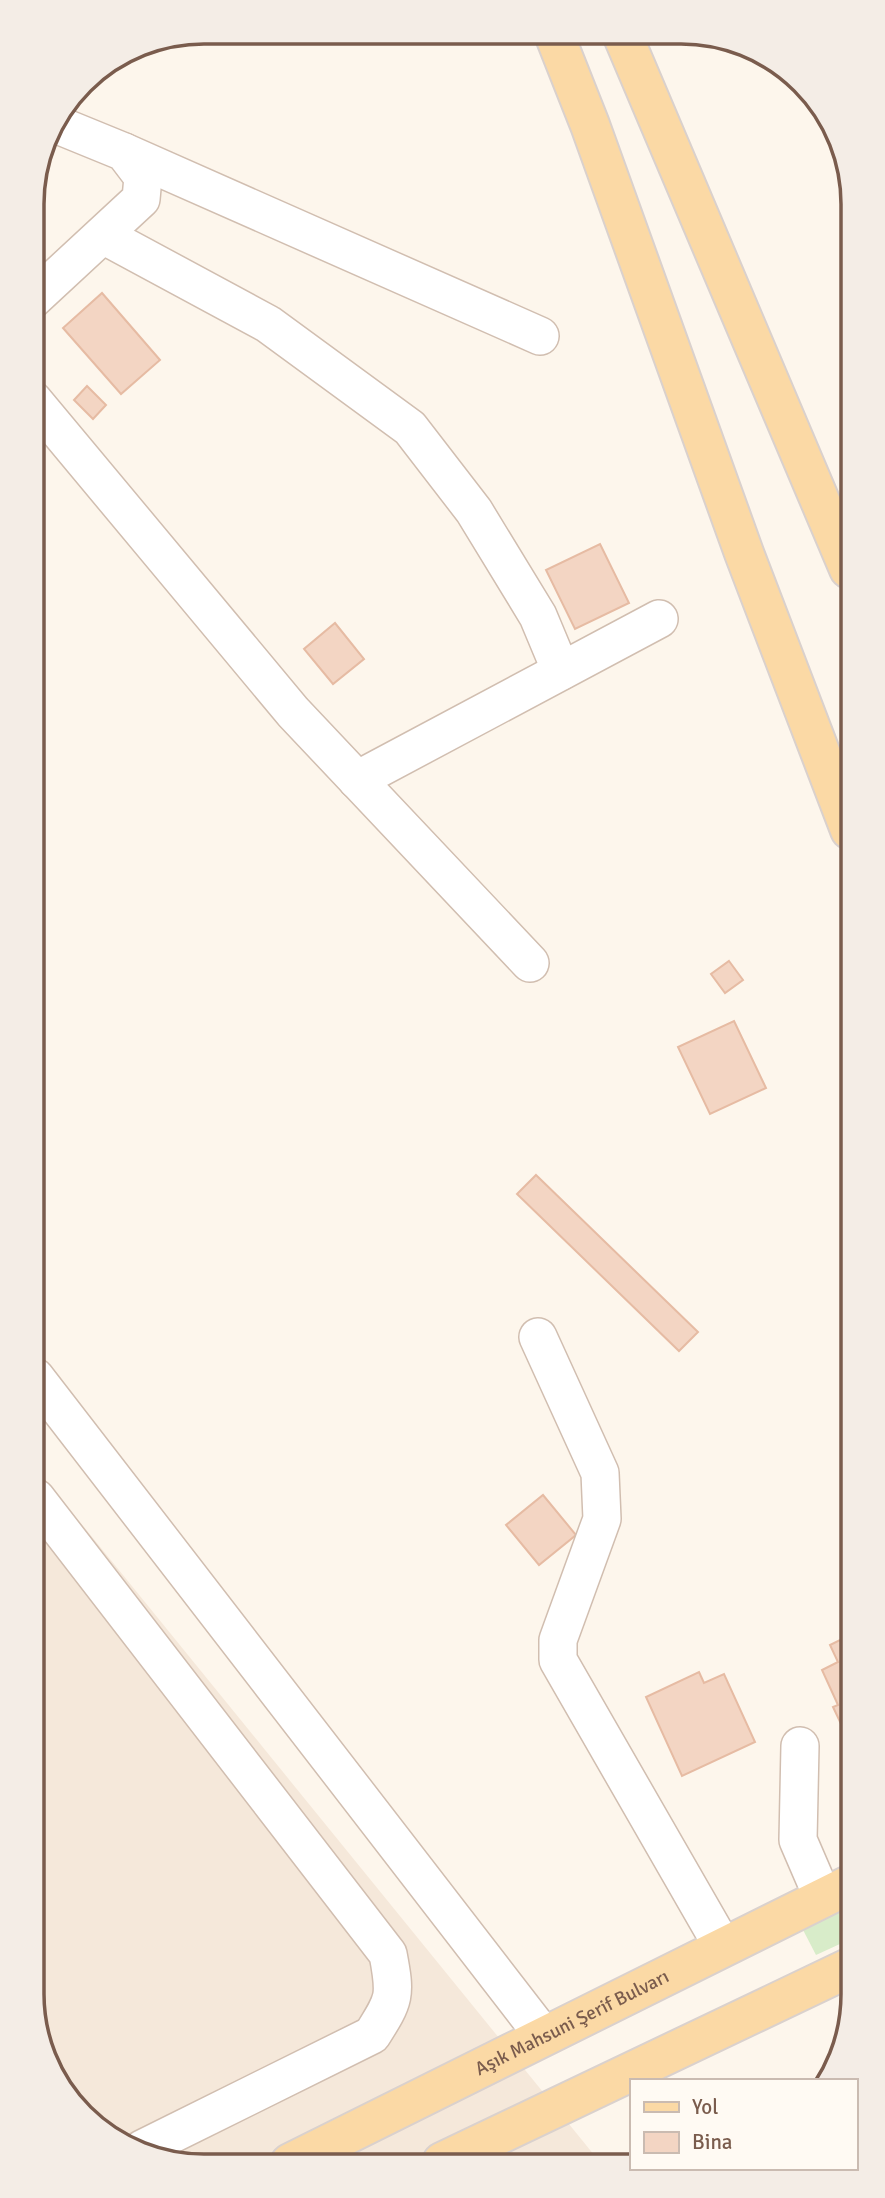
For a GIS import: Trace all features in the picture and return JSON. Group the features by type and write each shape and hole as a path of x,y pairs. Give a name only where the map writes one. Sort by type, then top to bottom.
{"main road":[{"path":"558,44 590,125 744,553 841,806"},
{"path":"626,44 841,548"},
{"name":"Aşık Mahsuni Şerif Bulvarı","path":"308,2154 838,1890"},
{"path":"459,2154 841,1972"}],"street":[{"path":"63,127 540,336"},
{"path":"44,289 141,199 143,177 124,152"},
{"path":"103,235 268,324 410,428 474,511 538,616 561,671"},
{"path":"44,413 293,712 530,963"},
{"path":"357,780 659,619"},
{"path":"538,1337 600,1473 602,1519 558,1640 558,1660 723,1947"},
{"path":"44,1389 543,2035"},
{"path":"44,1508 388,1954 395,1989 390,2008 372,2035 150,2145"},
{"path":"800,1746 798,1840 838,1890"}],"shaded area":[{"path":"44,1478 593,2154 193,2154 152,2146 133,2138 98,2115 83,2100 56,2056 45,2016"}],"green space":[{"path":"841,1907 841,1944 816,1955 801,1926"}],"building":[{"path":"102,293 160,360 121,394 63,328"},
{"path":"87,386 106,405 93,419 74,400"},
{"path":"600,544 629,603 575,629 546,570"},
{"path":"335,623 364,659 333,684 304,649"},
{"path":"729,961 743,980 725,993 711,974"},
{"path":"734,1021 766,1088 710,1114 678,1047"},
{"path":"536,1175 698,1332 679,1351 517,1194"},
{"path":"543,1495 576,1535 539,1565 506,1525"},
{"path":"841,1640 841,1724 833,1707 838,1705 822,1670 838,1662 830,1645"},
{"path":"699,1672 704,1683 724,1674 755,1742 682,1776 646,1697"}]}
